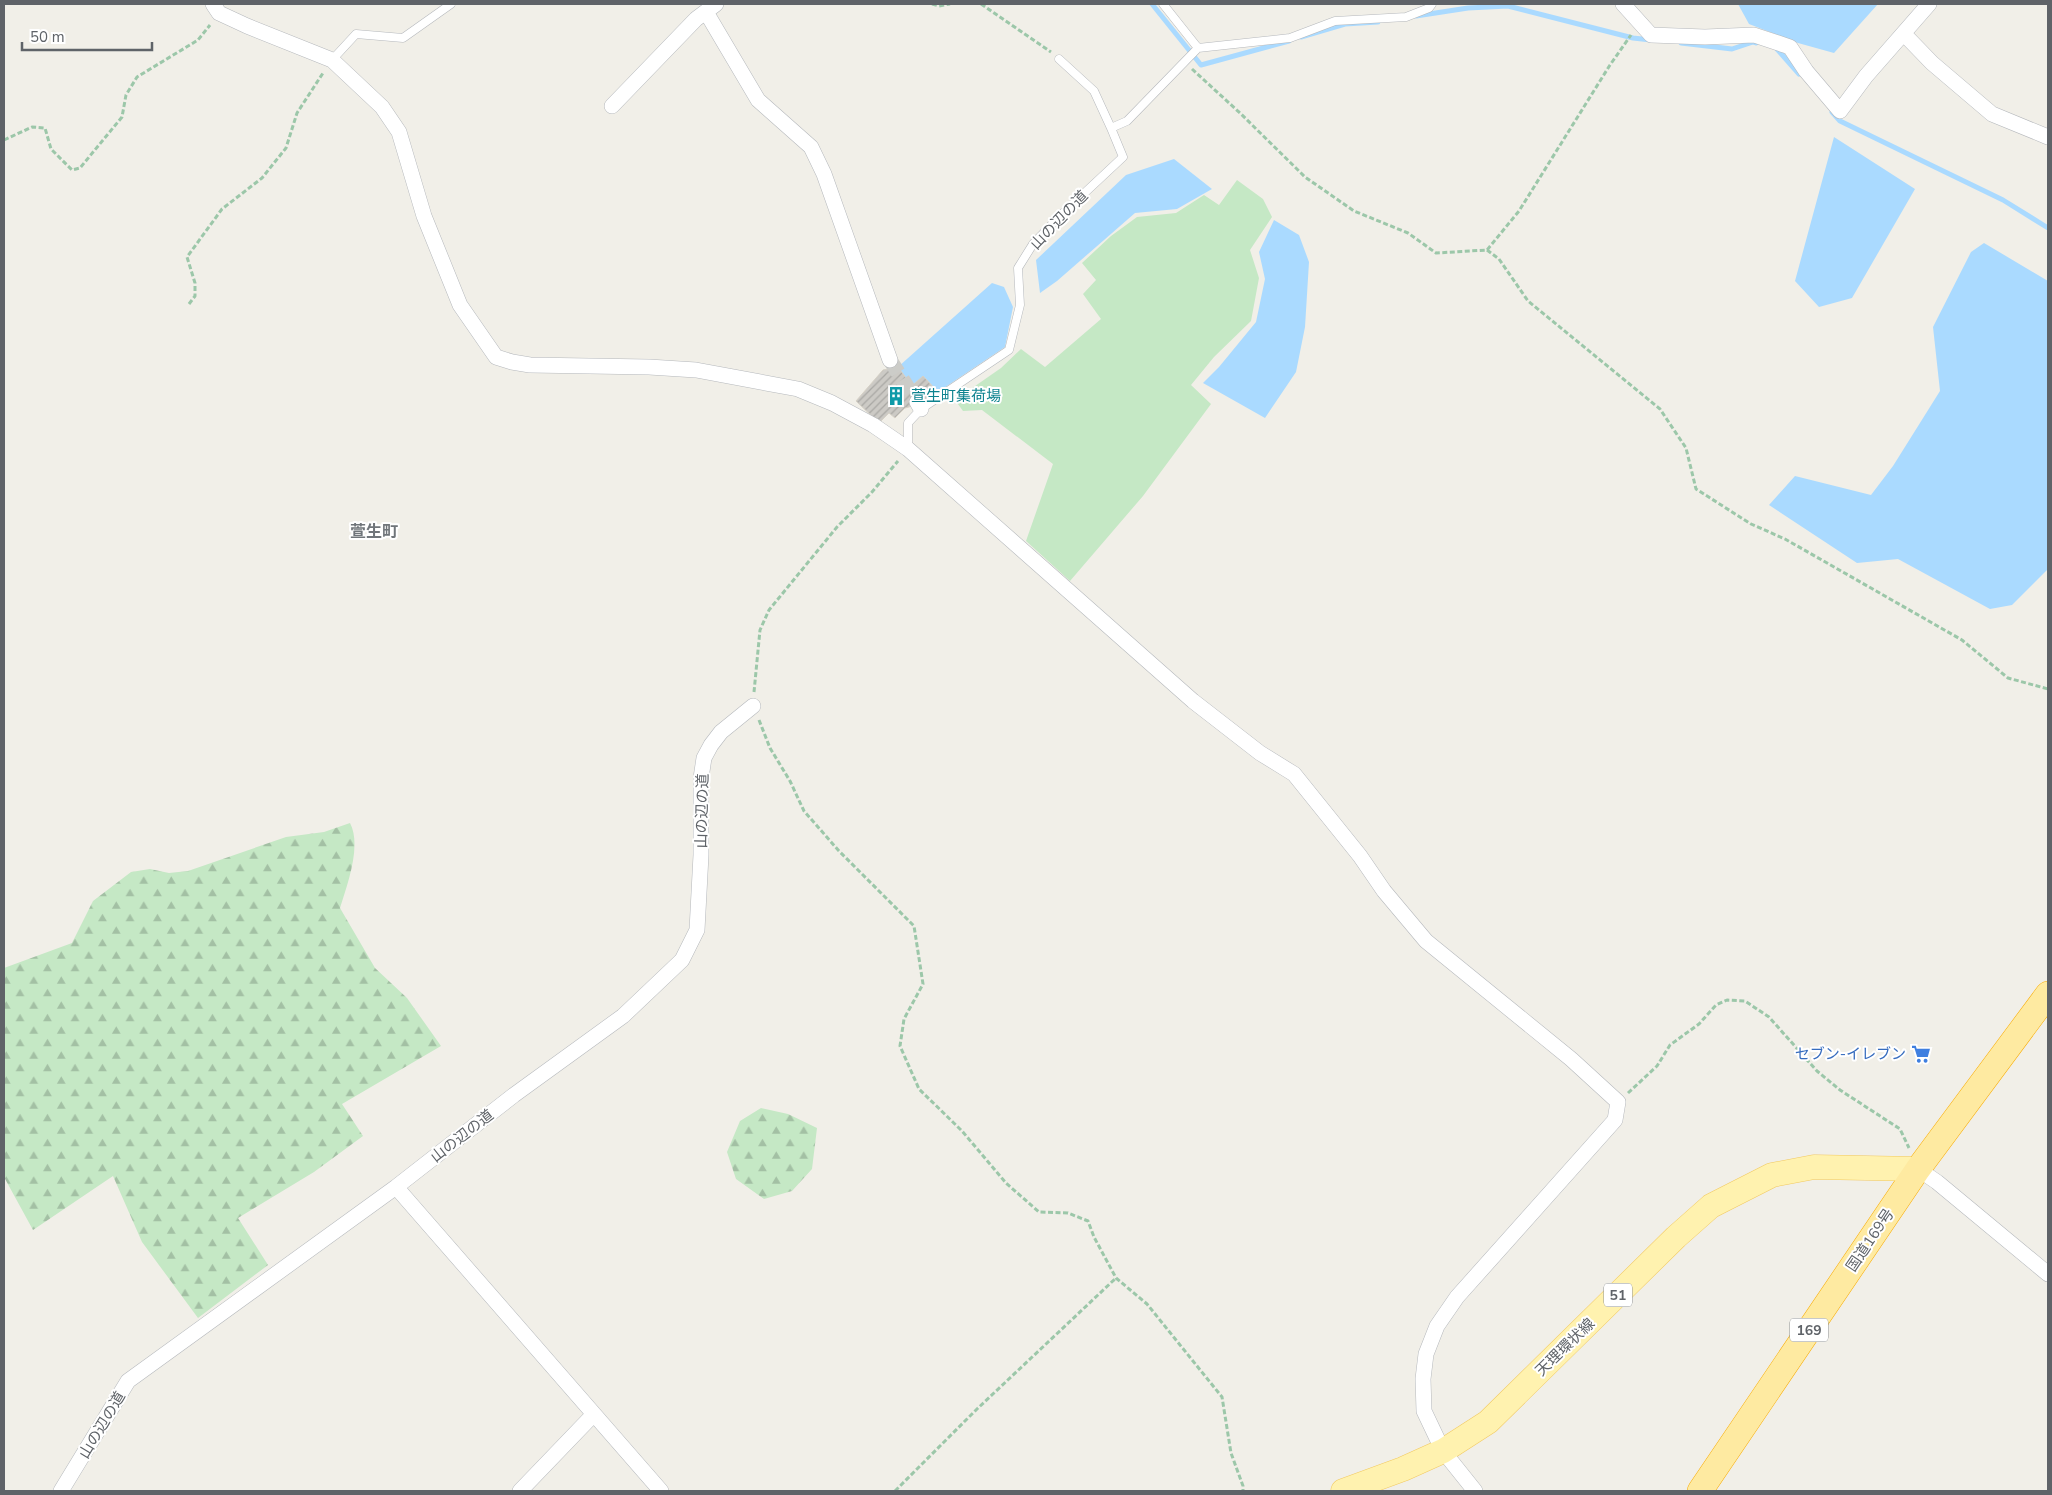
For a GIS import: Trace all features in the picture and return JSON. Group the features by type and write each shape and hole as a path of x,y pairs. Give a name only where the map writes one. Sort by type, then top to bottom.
{"highway":[{"name":"国道169号","path":"1700,1491 1918,1169 2048,994"}],"main road":[{"name":"天理環状線","path":"1343,1491 1403,1470 1443,1451 1488,1422 1676,1237 1711,1206 1772,1175 1814,1167 1918,1169"}],"street":[{"path":"1623,4 1651,35 1705,37 1754,34 1790,47 1806,71 1840,111 1866,76 1929,4"},
{"path":"612,106 708,6 758,100 811,147 824,174 890,360"},
{"path":"217,7 247,26 332,60 382,107 399,132 424,216 460,305 496,357 530,365 649,367 696,370 798,389 832,403 873,425 908,449 1193,701 1260,753 1294,774 1360,856 1384,891 1426,941 1571,1059 1618,1102 1615,1120 1457,1297 1437,1326 1426,1354 1423,1379 1424,1411 1443,1451 1475,1491"},
{"path":"1904,34 1932,63 1992,114 2048,137"},
{"name":"山の辺の道","path":"61,1491 128,1382 396,1187 514,1095 623,1016 682,960 697,930 704,758 721,732 754,706"},
{"path":"1918,1169 1937,1182 2048,1274"},
{"path":"396,1187 661,1491"},
{"path":"520,1491 594,1414"}],"lane":[{"path":"332,60 356,34 403,38 451,4"},
{"path":"1163,4 1198,48"},
{"path":"1059,58 1094,91 1111,128 1127,121 1198,48 1290,38 1335,21 1406,17 1429,8 1432,4"},
{"name":"山の辺の道","path":"908,449 908,423 919,405 1009,350 1020,305 1018,268 1033,244 1123,157 1111,128"}],"path":[{"path":"932,4 939,6 950,4"},
{"path":"981,4 1040,43 1059,58"},
{"path":"4,140 32,127 45,128 51,149 72,170 80,168 122,117 126,95 137,77 198,40 217,7"},
{"path":"1487,250 1519,211 1610,65 1640,23"},
{"path":"189,304 195,296 195,283 187,257 222,209 262,178 286,148 296,113 332,60"},
{"path":"1184,62 1240,113 1298,171 1354,211 1408,233 1436,253 1487,250 1498,259 1528,301 1660,409 1686,448 1696,489 1751,524 1785,539 1962,640 2008,678 2048,689"},
{"path":"908,449 872,492 837,527 769,610 760,630 754,706 770,748 790,780 804,811 839,851 914,926 923,984 904,1019 900,1046 919,1089 962,1131 1006,1183 1039,1212 1068,1213 1088,1221 1094,1237 1116,1278 1147,1304 1222,1398 1231,1453 1244,1486 1243,1491"},
{"path":"1618,1102 1657,1066 1670,1045 1699,1024 1716,1005 1727,1000 1745,1001 1769,1017 1817,1071 1840,1090 1900,1129 1918,1169"},
{"path":"895,1491 977,1409 1116,1278"}],"green space":[{"path":"1237,180 1263,199 1272,217 1250,250 1259,278 1251,321 1214,357 1191,385 1211,404 1143,496 1070,581 1026,541 1053,464 982,410 963,411 955,400 1001,368 1021,349 1045,367 1101,319 1083,294 1096,280 1082,263 1111,236 1137,217 1176,213 1204,195 1219,205"},
{"path":"350,823 353,832 354,854 340,908 375,968 407,998 441,1046 342,1104 363,1136 314,1172 238,1218 268,1265 198,1318 142,1242 113,1176 33,1230 4,1177 4,968 72,943 93,901 131,872 150,869 169,873 188,871 286,837 324,832"},
{"path":"761,1108 788,1114 817,1128 812,1169 792,1191 764,1199 736,1179 727,1152 740,1121"}],"water":[{"path":"1738,4 1878,4 1834,53 1798,43 1749,24"},
{"path":"1834,137 1915,189 1852,298 1819,307 1795,281"},
{"path":"1174,159 1212,189 1177,209 1135,213 1057,281 1040,293 1036,260 1126,175"},
{"path":"1274,220 1299,235 1309,262 1305,327 1296,372 1265,418 1203,383 1219,367 1256,322 1265,279 1259,252"},
{"path":"1984,243 2048,281 2048,569 2012,605 1990,609 1898,559 1857,563 1769,505 1795,476 1871,495 1893,466 1940,391 1933,327 1971,252"},
{"path":"992,283 1004,287 1013,307 1005,347 938,392 923,376 912,386 898,367"}],"building":[{"name":"萱生町集荷場","path":"898,367 912,386 923,376 938,392 924,403 905,408 895,418 889,413 879,423 856,401 883,370"}],"waterway":[{"path":"1152,4 1201,65 1289,41"},
{"path":"1416,16 1468,8 1508,6 1633,38 1651,40"},
{"path":"1301,37 1345,24 1378,22"},
{"path":"1681,43 1732,49 1753,42 1756,43"},
{"path":"1777,49 1799,74"},
{"path":"1832,112 1840,121 2003,200 2048,228"}],"tunnel":[{"path":"890,360 917,402"}],"place":[{"name":"萱生町集荷場","path":"896,396"},
{"name":"セブン-イレブン","path":"1921,1054"}],"district":[{"name":"萱生町","path":"374,531"}]}
